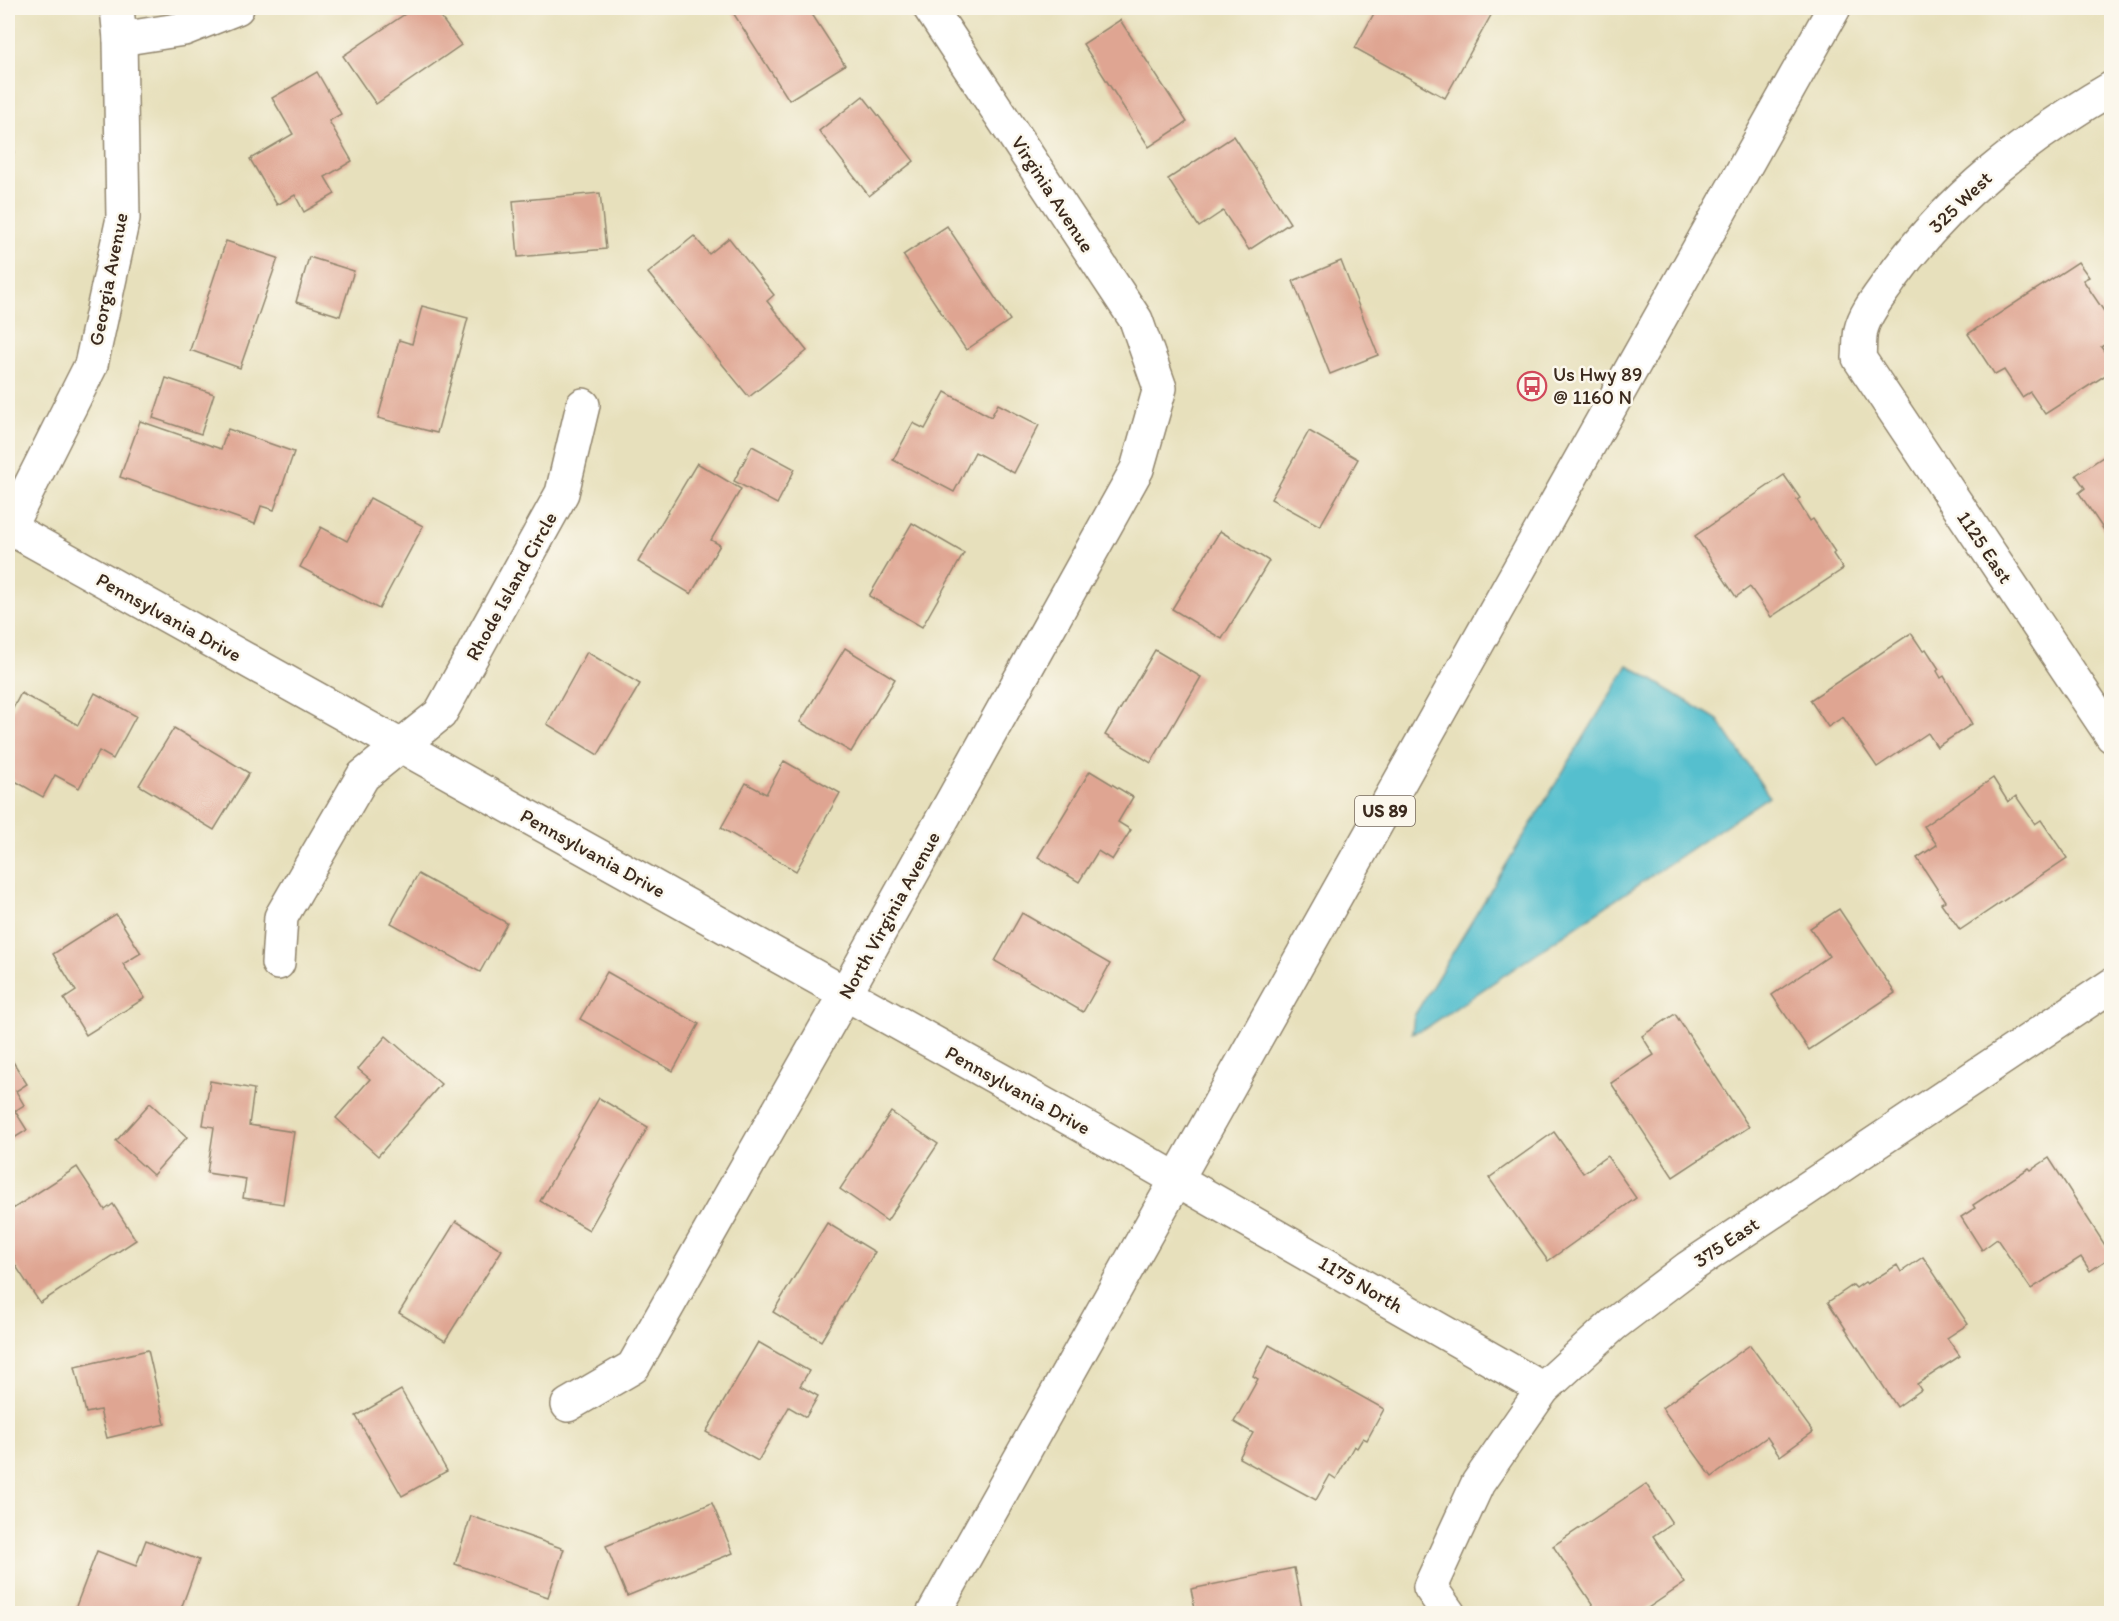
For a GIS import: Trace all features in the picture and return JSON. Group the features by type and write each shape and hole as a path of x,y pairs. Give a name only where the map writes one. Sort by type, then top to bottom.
{"street":[{"path":"118,23 184,29 237,8"},
{"name":"Virginia Avenue","path":"930,8 1136,320 1161,388"},
{"name":"US 89","path":"933,1614 1179,1180 1834,8"},
{"name":"Georgia Avenue","path":"8,528 91,365 123,218 118,23"},
{"name":"325 West","path":"1859,358 1861,329 1874,302 1916,245 1970,188 2022,145 2112,88"},
{"name":"1125 East","path":"1859,358 2112,736"},
{"name":"North Virginia Avenue","path":"568,1405 633,1367 845,994 1137,469 1161,388"},
{"name":"Rhode Island Circle","path":"278,963 281,917 363,776 440,714 562,493 583,405"},
{"name":"Pennsylvania Drive","path":"8,528 1179,1180"},
{"name":"375 East","path":"1449,1614 1430,1587 1478,1483 1543,1389 1613,1325 1688,1268 2112,985"},
{"name":"1175 North","path":"1179,1180 1543,1389"}],"water":[{"path":"1628,665 1718,720 1769,796 1426,1028 1412,1033 1414,1016"}],"building":[{"path":"414,8 434,8 461,45 376,104 343,56"},
{"path":"730,8 808,8 845,65 789,100"},
{"path":"1377,8 1495,8 1445,98 1355,48"},
{"path":"1120,20 1187,122 1149,147 1083,44"},
{"path":"317,72 341,114 329,121 352,161 325,177 335,194 304,212 295,195 277,205 250,159 293,134 272,98"},
{"path":"863,96 914,161 869,196 819,131"},
{"path":"1234,136 1290,223 1249,250 1223,211 1199,227 1168,179"},
{"path":"8,146 14,146 9,204 8,204"},
{"path":"600,193 606,249 518,257 513,201"},
{"path":"947,226 1010,320 966,350 903,255"},
{"path":"694,236 709,254 729,238 774,295 767,301 807,351 749,397 648,273"},
{"path":"226,241 278,258 240,368 190,350"},
{"path":"309,257 354,271 340,316 296,302"},
{"path":"1341,261 1378,355 1330,374 1293,281"},
{"path":"2078,262 2089,277 2083,280 2112,323 2112,340 2101,347 2112,362 2112,371 2045,414 2030,392 2022,397 2004,370 1995,375 1968,334"},
{"path":"422,306 468,318 437,433 378,418 399,340 412,344"},
{"path":"166,378 214,394 201,434 153,418"},
{"path":"945,392 991,417 998,404 1039,425 1014,473 975,452 954,492 893,460 913,423 925,429"},
{"path":"140,421 221,449 228,429 294,452 274,510 261,506 255,524 120,477"},
{"path":"1309,431 1358,459 1320,526 1271,499"},
{"path":"752,446 795,469 777,504 734,481"},
{"path":"2109,453 2112,457 2112,542 2079,493 2085,488 2076,475"},
{"path":"697,463 741,489 711,540 720,545 691,594 638,562"},
{"path":"1784,475 1800,498 1797,500 1810,521 1813,519 1835,552 1833,554 1843,569 1771,617 1750,587 1736,597 1695,536"},
{"path":"370,498 423,526 379,609 300,567 321,527 347,541"},
{"path":"912,523 964,553 922,627 869,596"},
{"path":"1220,531 1269,561 1222,639 1172,609"},
{"path":"1911,633 1923,651 1926,649 1939,669 1937,671 1941,678 1944,676 1972,724 1937,747 1928,733 1877,767 1843,717 1828,727 1810,700"},
{"path":"845,648 895,679 851,752 800,722"},
{"path":"1155,650 1201,677 1151,763 1105,735"},
{"path":"587,652 640,684 598,755 547,724"},
{"path":"21,693 78,725 95,693 136,716 113,759 99,751 79,788 55,775 43,797 8,777 8,718"},
{"path":"174,728 249,773 214,830 139,785"},
{"path":"784,761 840,793 796,871 721,828 746,783 766,794"},
{"path":"1090,771 1133,797 1118,822 1131,830 1112,860 1098,851 1079,882 1038,857"},
{"path":"1993,778 2008,802 2016,796 2035,824 2041,820 2067,858 1960,930 1941,903 1945,901 1917,858 1937,845 1924,826"},
{"path":"418,874 507,923 480,972 391,923"},
{"path":"1839,909 1895,993 1809,1050 1772,995 1829,956 1810,928"},
{"path":"1022,913 1110,964 1083,1012 995,961"},
{"path":"116,914 141,953 123,964 145,998 86,1035 64,999 76,991 53,954"},
{"path":"607,972 699,1024 673,1071 580,1019"},
{"path":"1675,1014 1749,1127 1673,1177 1611,1083 1654,1055 1642,1036"},
{"path":"386,1036 441,1084 378,1156 336,1118 370,1079 358,1069"},
{"path":"10,1057 27,1084 16,1091 24,1105 15,1111 27,1130 8,1142 8,1059"},
{"path":"210,1081 254,1089 249,1125 294,1132 283,1204 243,1198 246,1179 207,1173 214,1127 203,1125"},
{"path":"599,1098 648,1127 589,1230 540,1201"},
{"path":"150,1103 187,1137 153,1175 116,1141"},
{"path":"891,1112 938,1144 887,1221 840,1189"},
{"path":"1554,1132 1583,1173 1607,1156 1636,1198 1548,1261 1489,1178"},
{"path":"2049,1158 2112,1256 2090,1271 2081,1257 2031,1289 1997,1239 1982,1250 1961,1217 1975,1208 1973,1205 2029,1168 2031,1170"},
{"path":"77,1167 105,1210 113,1204 136,1240 40,1303 8,1254 8,1212"},
{"path":"456,1221 502,1250 445,1341 399,1313"},
{"path":"827,1223 875,1252 821,1341 773,1312"},
{"path":"1923,1257 1968,1324 1947,1338 1960,1356 1917,1384 1921,1390 1897,1407 1828,1302 1853,1285 1856,1288 1865,1282 1867,1284 1897,1265 1901,1272"},
{"path":"758,1342 809,1371 800,1386 818,1396 806,1417 789,1407 758,1461 706,1432"},
{"path":"1269,1345 1384,1409 1367,1440 1363,1438 1357,1448 1354,1446 1336,1479 1330,1475 1316,1500 1239,1458 1253,1433 1234,1422 1258,1379 1253,1376"},
{"path":"1750,1345 1813,1432 1780,1456 1767,1437 1712,1477 1662,1408"},
{"path":"148,1350 165,1424 107,1438 100,1410 86,1413 75,1367"},
{"path":"401,1390 447,1471 402,1496 356,1416"},
{"path":"1646,1484 1672,1523 1653,1536 1685,1583 1639,1614 1599,1614 1553,1546"},
{"path":"712,1503 733,1553 627,1596 606,1546"},
{"path":"471,1516 564,1549 548,1597 455,1564"},
{"path":"146,1540 199,1560 179,1614 73,1614 97,1551 136,1566"},
{"path":"1294,1568 1303,1614 1196,1614 1191,1589"}],"place":[{"name":"Us Hwy 89 @ 1160 N","path":"1532,386"}]}
